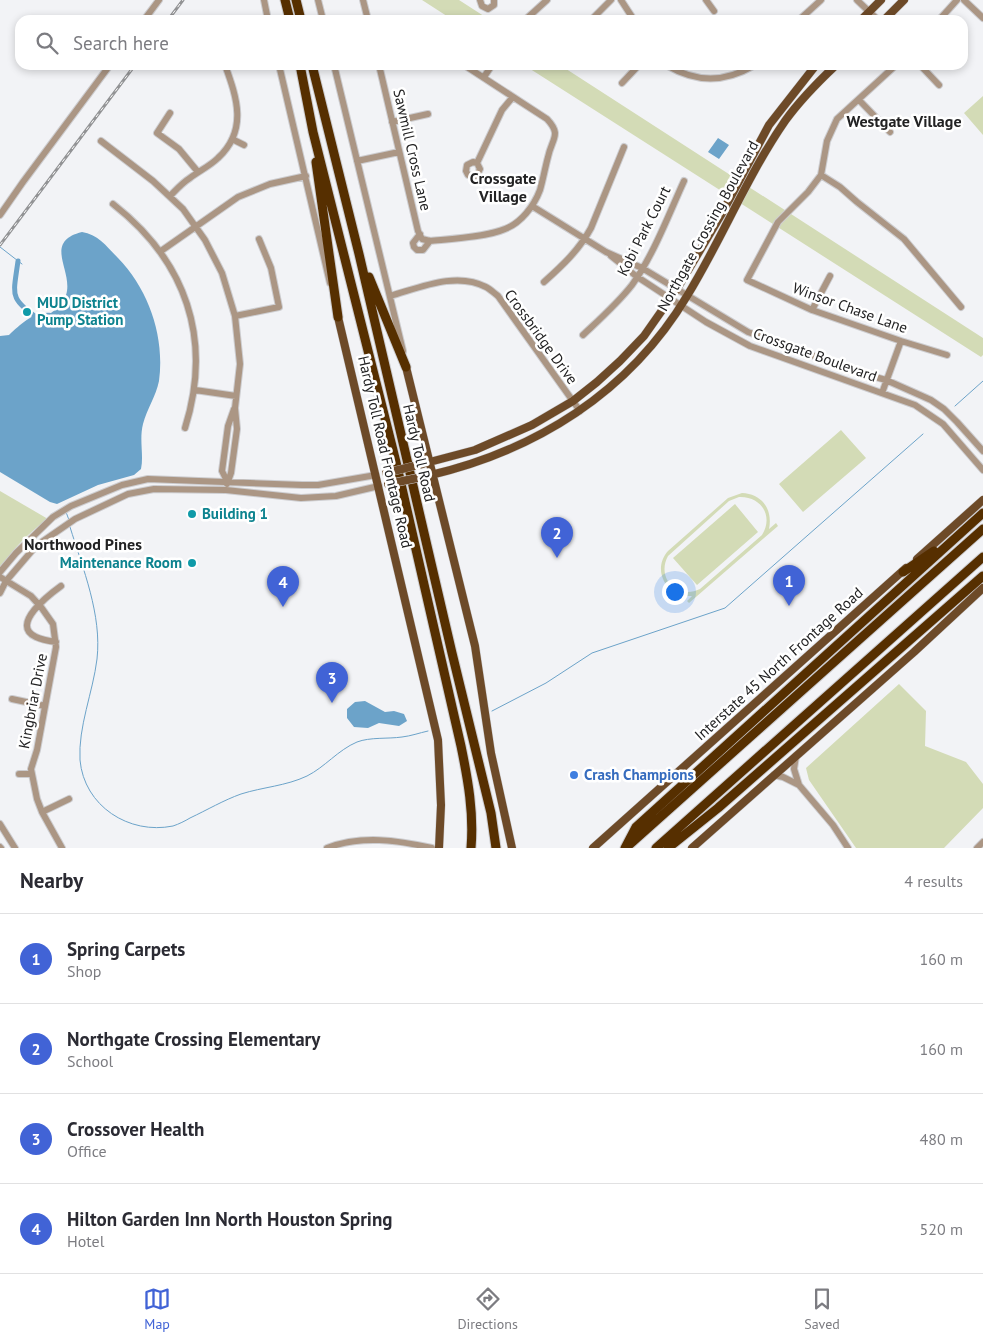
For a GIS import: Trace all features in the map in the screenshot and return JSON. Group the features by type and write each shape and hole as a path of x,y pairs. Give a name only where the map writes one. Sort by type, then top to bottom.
{"highway":[{"path":"285,0 289,15"},
{"path":"296,0 300,15"},
{"name":"Hardy Toll Road","path":"301,70 313,132 396,462 461,746 470,790 471,848"},
{"name":"Hardy Toll Road","path":"313,70 359,254 491,814 496,848"},
{"path":"313,132 318,181 338,317"},
{"path":"359,254 406,367"},
{"path":"902,572 948,542 983,512"},
{"path":"625,848 636,827 983,512"},
{"path":"625,848 983,529"},
{"path":"656,848 983,557"},
{"path":"668,848 718,808 983,576"}],"main road":[{"path":"866,15 881,0"},
{"path":"889,15 904,0"},
{"name":"Northgate Crossing Boulevard","path":"376,474 475,450 532,425 573,401 597,382 634,347 658,318 721,215 769,125 812,70"},
{"name":"Northgate Crossing Boulevard","path":"379,486 430,475 505,451 529,441 580,411 613,384 644,355 668,326 688,296 763,155 804,98 831,70"},
{"path":"769,125 780,129"},
{"path":"721,215 730,219"},
{"name":"Hardy Toll Road Frontage Road","path":"338,317 438,740 441,805 438,848"},
{"path":"634,347 644,355"},
{"path":"406,367 426,463 475,646 490,753 513,847"},
{"path":"501,439 505,451"},
{"name":"Interstate 45 North Frontage Road","path":"593,848 983,500"},
{"path":"692,848 983,588"}],"street":[{"path":"148,15 160,0"},
{"path":"264,0 267,15"},
{"path":"318,0 322,15"},
{"path":"363,0 367,15"},
{"path":"480,0 482,6 488,9 494,5 494,0"},
{"path":"530,15 547,0"},
{"path":"596,15 611,0"},
{"path":"621,0 631,15"},
{"path":"706,0 714,11"},
{"path":"804,15 821,0"},
{"path":"858,0 872,15"},
{"path":"944,15 957,0"},
{"path":"964,0 983,18"},
{"path":"0,215 22,182 106,70"},
{"path":"170,196 219,157 232,139 238,117 238,106 227,70"},
{"name":"Hardy Toll Road Frontage Road","path":"280,70 338,317"},
{"path":"335,70 406,367"},
{"name":"Sawmill Cross Lane","path":"380,70 398,152 421,237 413,243 414,247 416,250 423,250 430,241"},
{"path":"421,237 430,241 494,233 506,229 520,220 532,206 540,189 550,144 556,134 554,127 472,70"},
{"path":"484,78 489,70"},
{"path":"622,83 634,70"},
{"path":"674,70 690,76 714,79 742,73 747,70"},
{"path":"891,70 837,119 827,141 821,175 840,187 904,239 961,307"},
{"path":"925,70 939,85"},
{"path":"477,163 502,110 512,98"},
{"path":"859,100 890,132"},
{"path":"170,113 157,132 179,149 198,172"},
{"path":"392,122 428,114"},
{"path":"232,139 244,145"},
{"path":"101,142 170,196 196,226 222,274 235,316 240,364 235,408 228,426 222,471 227,481 226,490"},
{"path":"544,282 566,263 585,239 624,147"},
{"path":"357,161 398,152"},
{"name":"Winsor Chase Lane","path":"821,175 808,192 778,222 747,280 812,310 947,355"},
{"path":"161,251 222,207 254,190 270,184 306,176"},
{"name":"Kobi Park Court","path":"583,334 632,285 656,241 684,181"},
{"path":"113,204 139,226 161,251 176,278 190,314 196,357 195,390 185,428"},
{"name":"Crossgate Boulevard","path":"532,206 606,252 636,276 706,322 744,342 915,405 935,417 983,470"},
{"path":"235,316 279,306 271,268 259,239"},
{"name":"Crossgate Boulevard","path":"606,252 642,268 748,332 921,394 944,409 983,451"},
{"path":"812,310 830,276"},
{"name":"Crossbridge Drive","path":"390,296 456,280 486,286 498,296 580,411"},
{"path":"744,342 748,332"},
{"path":"882,393 901,341"},
{"path":"812,368 817,357"},
{"path":"195,390 236,396"},
{"name":"Northgate Crossing Boulevard","path":"0,572 30,538 60,512 122,485 148,479 302,485 376,474"},
{"path":"301,498 302,485"},
{"name":"Northgate Crossing Boulevard","path":"0,593 3,579 36,546 75,519 128,494 154,490 226,490 301,498 336,496 379,486"},
{"name":"Kingbriar Drive","path":"3,579 23,590 39,604 53,624 56,648 37,750 31,768 37,800 62,848"},
{"path":"56,642 37,638 31,634 28,626 29,618 39,604 61,586"},
{"path":"12,700 45,706"},
{"path":"796,756 794,769 799,785 833,825 848,848"},
{"path":"19,774 32,774"},
{"path":"774,775 799,785"},
{"path":"42,812 69,799"},
{"path":"0,825 15,848"},
{"path":"327,848 381,839 432,848"},
{"path":"977,848 983,842"}],"green space":[{"path":"422,0 459,0 482,15 445,15"},
{"path":"532,70 568,70 983,338 983,355 981,357"},
{"path":"983,96 983,135 964,113"},
{"path":"841,430 866,458 803,512 779,484"},
{"path":"0,491 48,519 22,541 0,568"},
{"path":"742,493 755,496 767,509 770,522 769,529 776,523 778,526 689,603 687,601 692,596 675,592 664,581 661,566 663,558 668,551 728,498","holes":["739,497 747,498 759,504 766,514 767,521 762,535 700,589 684,592 671,585 665,572 668,556 729,501"]},
{"path":"735,504 758,532 697,585 673,558"},
{"path":"899,684 926,711 925,746 966,762 983,784 983,808 944,848 856,848 809,780 806,768"}],"water":[{"path":"718,138 729,145 719,159 708,152"},
{"path":"82,232 98,238 110,250 129,271 146,299 157,331 160,364 159,381 143,424 141,469 134,475 98,485 57,504 50,502 0,472 0,336 9,335 33,316 51,313 62,303 66,295 67,286 61,250 64,243 70,237"},
{"path":"365,701 385,712 394,711 404,714 407,721 399,726 379,723 368,728 354,727 347,718 347,709 355,702"}],"waterway":[{"path":"0,247 22,264"},
{"path":"18,261 15,283 16,296 18,301 40,320"},
{"path":"955,406 983,381"},
{"path":"492,711 546,683 592,653 725,608 923,434"},
{"path":"66,512 69,520"},
{"path":"70,527 90,592 97,626 98,642 95,671 81,735 80,760 83,776 90,791 112,814 140,826 157,828 173,826 241,794 291,782 307,776 344,749 357,742 368,739 405,737 428,731"}],"railway":[{"path":"172,15 183,0"},
{"path":"0,245 131,70"}],"place":[{"name":"MUD District Pump Station","path":"27,312"},
{"name":"Building 1","path":"192,514"},
{"name":"Northgate Crossing Elementary","path":"557,558"},
{"name":"Maintenance Room","path":"192,563"},
{"name":"Spring Carpets","path":"789,606"},
{"name":"Hilton Garden Inn North Houston Spring","path":"283,607"},
{"name":"Crossover Health","path":"332,703"},
{"name":"Crash Champions","path":"574,775"}],"district":[{"name":"Westgate Village","path":"904,121"},
{"name":"Crossgate Village","path":"503,187"},
{"name":"Northwood Pines","path":"83,544"}]}
